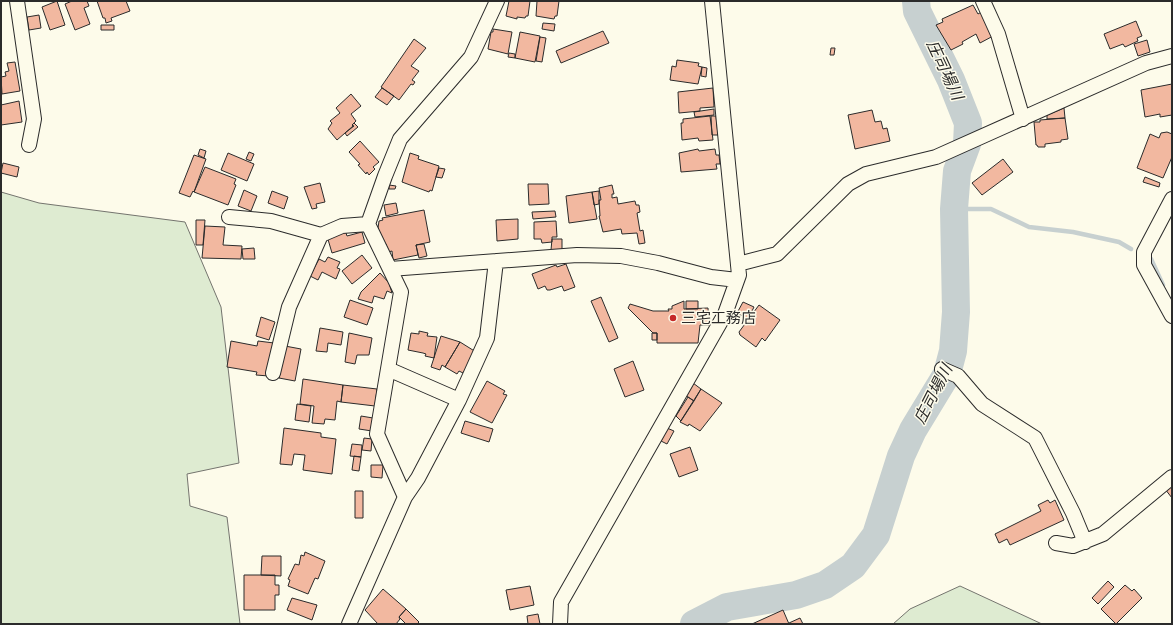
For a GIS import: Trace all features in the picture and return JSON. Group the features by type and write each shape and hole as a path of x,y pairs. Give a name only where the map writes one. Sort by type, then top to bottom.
{"street":[{"path":"17,1 34,119 29,145"},
{"path":"405,497 377,434 401,292 368,224 400,139 471,57 497,1"},
{"path":"560,624 561,602 726,314 739,275 712,1"},
{"path":"983,1 998,34 1023,119"},
{"path":"738,264 776,254 848,184 866,174 936,157 1146,63 1172,56"},
{"path":"1172,199 1144,252 1144,265 1172,316"},
{"path":"229,217 271,221 321,235 342,226 368,224"},
{"path":"273,373 289,307 321,235"},
{"path":"390,269 577,255 621,256 658,263 711,277 737,280"},
{"path":"349,624 405,497 418,478 459,400 487,338 496,261"},
{"path":"388,369 459,400"},
{"path":"942,369 958,376 982,404 1035,438 1073,513 1085,542"},
{"path":"1056,543 1074,546 1103,534 1172,477"}],"green space":[{"path":"1,192 39,203 185,222 221,307 239,463 187,474 190,506 227,517 240,624 1,624"},
{"path":"960,586 1042,624 893,624 910,609"}],"building":[{"path":"57,1 65,25 50,30 42,7"},
{"path":"72,1 87,1 89,6 84,8 90,24 75,30 65,4"},
{"path":"97,1 126,1 130,11 111,18 112,21 106,23"},
{"path":"509,1 530,1 528,16 525,18 517,17 517,19 506,16"},
{"path":"537,1 559,1 557,16 555,16 554,19 536,16"},
{"path":"973,5 978,14 983,11 995,35 980,43 976,34 962,42 963,44 951,50 936,25 943,22 942,19"},
{"path":"39,15 41,28 29,30 27,17"},
{"path":"1136,21 1142,36 1137,38 1138,41 1125,47 1123,44 1110,49 1104,34"},
{"path":"543,23 555,24 554,31 542,29"},
{"path":"101,25 114,25 114,30 101,30"},
{"path":"493,29 512,32 508,54 488,49 491,32 493,32"},
{"path":"603,31 609,43 561,63 556,51"},
{"path":"520,32 540,36 535,62 515,58"},
{"path":"540,37 546,38 542,62 536,61"},
{"path":"414,39 426,48 411,66 419,71 412,80 415,82 413,85 411,84 399,100 381,87"},
{"path":"1147,40 1150,52 1138,56 1134,44"},
{"path":"831,48 835,48 834,55 830,55"},
{"path":"509,53 515,54 515,58 508,57"},
{"path":"677,60 699,63 698,66 702,67 698,84 670,80 672,66 676,67"},
{"path":"15,62 20,91 2,94 1,77 6,76 5,72 9,71 7,63"},
{"path":"702,67 707,68 706,77 701,76"},
{"path":"1172,84 1172,115 1160,117 1160,114 1145,117 1141,90"},
{"path":"382,88 394,96 387,105 375,97"},
{"path":"713,88 714,107 700,108 700,111 679,113 678,92"},
{"path":"351,94 361,106 351,114 356,121 352,125 353,126 337,140 328,129 332,123 330,121 340,113 336,108"},
{"path":"19,101 22,122 1,125 1,105"},
{"path":"1064,108 1065,118 1047,119 1047,115"},
{"path":"714,109 714,115 695,117 694,112"},
{"path":"872,110 875,122 881,121 883,129 887,128 890,141 855,149 848,115"},
{"path":"710,116 713,140 699,141 698,138 682,140 681,123 683,123 683,119"},
{"path":"711,116 716,116 718,135 712,135"},
{"path":"1065,118 1068,139 1061,140 1061,142 1045,144 1045,147 1038,147 1036,145 1034,122 1040,122 1040,120"},
{"path":"354,123 358,127 347,136 345,133 354,126 352,125"},
{"path":"1167,132 1172,134 1172,157 1163,178 1137,168 1150,134 1159,138 1161,133"},
{"path":"360,141 379,162 373,167 375,169 369,175 367,172 366,174 358,165 360,164 349,152"},
{"path":"200,149 206,151 204,158 198,155"},
{"path":"698,149 699,151 715,149 716,155 719,155 720,164 716,164 717,169 681,172 679,153"},
{"path":"249,152 254,154 251,161 246,159"},
{"path":"228,153 254,164 247,181 221,170"},
{"path":"410,153 419,156 418,159 439,166 432,191 430,190 429,192 402,182"},
{"path":"194,155 206,159 194,192 193,191 190,197 179,193"},
{"path":"1003,159 1013,172 982,195 972,183"},
{"path":"3,163 19,167 17,177 1,173"},
{"path":"205,167 236,179 234,184 236,185 228,205 194,192"},
{"path":"439,168 445,169 442,178 436,177"},
{"path":"1145,177 1160,183 1159,187 1143,182"},
{"path":"320,183 325,202 316,204 317,208 312,209 304,187"},
{"path":"528,184 548,184 549,204 529,205"},
{"path":"389,185 396,186 395,189 389,189"},
{"path":"612,185 614,194 612,194 612,198 617,197 618,204 635,201 636,205 639,205 640,212 637,213 640,231 643,230 645,243 639,244 637,233 622,234 621,229 603,232 599,216 599,200 601,200 599,188"},
{"path":"244,190 257,196 251,211 238,206"},
{"path":"272,191 288,197 284,209 268,203"},
{"path":"599,191 599,204 594,205 592,192"},
{"path":"592,192 597,219 569,223 566,196"},
{"path":"396,203 398,213 386,216 384,205"},
{"path":"424,210 430,242 416,245 418,255 393,260 392,251 388,252 386,244 383,245 378,228 379,221 383,220 382,218"},
{"path":"555,211 556,217 533,219 532,212"},
{"path":"518,219 518,239 497,241 496,220"},
{"path":"196,220 205,220 203,245 196,245"},
{"path":"556,221 557,237 552,237 552,242 542,243 541,239 534,239 534,222"},
{"path":"205,226 225,227 223,245 242,246 241,259 202,258"},
{"path":"345,230 347,236 362,232 365,243 332,253 327,236"},
{"path":"552,239 562,239 562,250 551,250"},
{"path":"424,244 427,256 419,258 416,245"},
{"path":"254,248 255,259 243,259 242,249"},
{"path":"362,255 372,268 352,284 342,271"},
{"path":"328,257 340,262 337,268 340,269 336,279 322,272 318,280 310,276 319,259 325,262"},
{"path":"566,264 575,287 564,291 562,286 550,290 547,290 545,286 538,289 532,274 556,265 557,267"},
{"path":"380,273 389,283 392,293 387,291 384,299 374,296 372,303 358,299 361,292"},
{"path":"601,297 618,338 609,342 591,301"},
{"path":"350,300 373,308 367,325 344,317"},
{"name":"三宅工務店","path":"684,301 684,309 708,308 709,325 700,325 698,343 657,343 657,333 653,333 628,308 630,304 653,311 669,311 668,309 672,309 672,306"},
{"path":"686,301 698,301 698,309 686,309"},
{"path":"743,302 754,307 748,319 737,313"},
{"path":"759,305 780,320 765,341 762,338 756,347 740,335 739,332"},
{"path":"261,317 275,322 269,340 256,336"},
{"path":"320,328 343,332 341,345 328,343 327,352 316,351"},
{"path":"419,331 428,333 427,336 437,337 434,358 425,356 426,354 423,353 408,350 411,333 419,334"},
{"path":"349,333 372,338 369,355 357,355 355,364 345,362"},
{"path":"652,333 657,333 657,340 652,340"},
{"path":"441,336 460,342 445,367 442,365 440,370 431,367"},
{"path":"231,341 257,346 258,341 274,343 269,376 256,375 257,372 227,367"},
{"path":"460,342 476,352 463,373 459,371 457,374 445,367"},
{"path":"285,346 301,349 295,381 279,378"},
{"path":"633,361 644,390 625,397 614,369"},
{"path":"303,379 343,385 341,402 337,401 335,420 325,419 324,424 312,423 314,406 300,404"},
{"path":"487,381 505,391 503,394 507,395 492,423 470,412"},
{"path":"693,383 701,389 694,401 685,395"},
{"path":"343,385 377,389 375,406 341,402"},
{"path":"701,389 722,403 700,431 689,424 688,426 680,422"},
{"path":"688,397 694,401 681,421 676,416"},
{"path":"297,404 311,406 309,422 295,420"},
{"path":"361,416 373,418 372,431 359,429"},
{"path":"465,421 493,429 489,442 461,433"},
{"path":"284,428 321,433 321,437 336,439 332,474 303,470 305,455 294,454 292,465 280,464"},
{"path":"667,428 674,431 667,444 661,441"},
{"path":"364,438 372,439 371,451 362,450"},
{"path":"352,444 362,445 361,457 350,456"},
{"path":"690,447 698,470 679,477 670,454"},
{"path":"354,456 361,457 359,471 352,470"},
{"path":"371,465 383,465 382,478 371,477"},
{"path":"1172,483 1172,498 1165,489"},
{"path":"355,491 363,491 363,518 355,518"},
{"path":"1048,500 1050,503 1055,500 1064,520 1010,545 1007,539 999,543 995,534 1041,511 1038,505"},
{"path":"305,552 325,561 318,579 315,578 308,594 288,586 290,580 288,579 295,564 299,565 301,555 304,556"},
{"path":"262,556 281,556 281,576 261,575"},
{"path":"244,575 275,575 275,585 279,585 279,595 275,595 275,610 244,610"},
{"path":"1108,581 1114,587 1098,604 1092,598"},
{"path":"1125,585 1132,591 1134,589 1142,598 1116,624 1101,609"},
{"path":"530,586 534,605 510,610 506,590"},
{"path":"383,589 406,609 399,617 400,619 396,624 378,624 365,610"},
{"path":"292,598 317,605 312,620 287,610"},
{"path":"406,609 419,622 417,624 406,624 399,617"},
{"path":"783,610 789,624 752,624"},
{"path":"538,614 540,624 528,624 527,616"},
{"path":"800,618 803,624 789,624 789,623"}],"waterway":[{"name":"庄司場川","path":"694,624 727,607 796,595 825,585 853,566 876,535 901,456 913,430 947,374 953,351 956,312 954,209 957,171 967,144 968,123 951,80 917,11 916,1"},
{"path":"954,209 991,209 1029,227 1073,232 1119,242 1131,249"},
{"path":"1151,259 1163,285"}],"place":[{"name":"三宅工務店","path":"673,318"}]}
